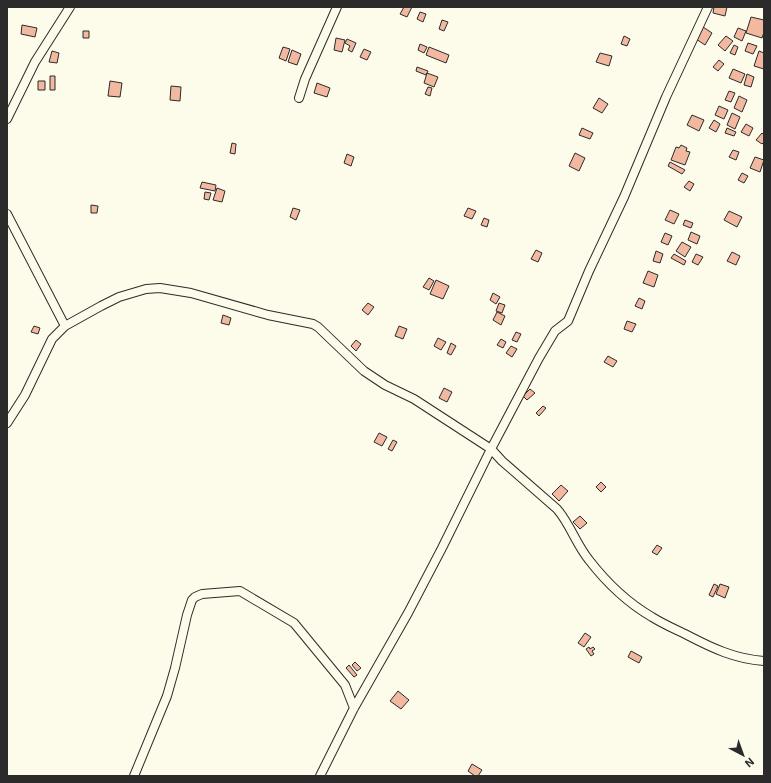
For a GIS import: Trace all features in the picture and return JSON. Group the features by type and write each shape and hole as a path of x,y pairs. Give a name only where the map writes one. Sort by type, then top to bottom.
{"street":[{"path":"7,119 35,62 70,7"},
{"path":"299,98 305,79 337,7"},
{"path":"320,776 354,708 411,606 470,494 491,449 546,345 558,329 565,325 568,321 589,271 624,197 666,97 708,7"},
{"path":"7,214 65,326"},
{"path":"7,423 24,394 52,339 65,326 119,297 154,288 191,293 268,315 313,324 371,376 414,398 491,449 502,461 557,509 564,517 583,553 617,591 651,617 715,649 741,658 764,661"},
{"path":"134,776 167,696 192,600 202,594 240,591 294,624 299,628 345,685 354,708"}],"building":[{"path":"404,7 412,7 407,17 400,14"},
{"path":"714,7 727,7 725,16 713,13"},
{"path":"420,12 426,14 423,22 417,19"},
{"path":"751,17 764,20 764,32 762,38 746,33"},
{"path":"442,20 448,22 444,31 439,29"},
{"path":"22,25 37,28 35,37 21,34"},
{"path":"703,27 712,33 705,45 696,39"},
{"path":"738,28 746,31 742,41 734,37"},
{"path":"83,31 89,31 89,38 83,38"},
{"path":"624,36 630,39 627,46 621,44"},
{"path":"726,36 733,41 725,51 718,45"},
{"path":"336,38 345,40 342,52 334,50"},
{"path":"347,39 356,43 352,52 348,50 350,46 345,43"},
{"path":"748,43 757,46 753,54 745,51"},
{"path":"420,44 427,47 424,53 418,50"},
{"path":"734,45 738,47 735,55 730,53"},
{"path":"283,47 290,49 286,61 279,58"},
{"path":"429,47 449,55 446,63 426,55"},
{"path":"364,49 371,52 367,60 360,57"},
{"path":"292,50 301,54 297,65 288,62"},
{"path":"52,51 59,53 57,63 49,62"},
{"path":"759,51 764,53 764,69 754,66"},
{"path":"600,53 612,56 609,66 596,62"},
{"path":"719,60 724,64 718,71 713,67"},
{"path":"417,67 428,71 426,75 416,71"},
{"path":"733,69 745,74 741,83 729,78"},
{"path":"427,73 438,77 434,87 424,83"},
{"path":"747,74 754,77 751,87 744,85"},
{"path":"50,76 55,76 55,90 50,90"},
{"path":"38,81 45,81 45,90 38,90"},
{"path":"110,81 122,83 120,97 108,96"},
{"path":"317,83 330,88 327,97 314,93"},
{"path":"171,86 181,87 180,101 170,100"},
{"path":"428,87 432,88 430,96 425,94"},
{"path":"729,91 735,93 731,102 725,100"},
{"path":"739,96 747,100 742,112 734,108"},
{"path":"599,98 608,104 602,113 593,108"},
{"path":"719,106 728,110 724,119 715,115"},
{"path":"732,113 740,117 735,129 727,125"},
{"path":"692,115 704,120 699,131 687,125"},
{"path":"714,120 720,124 716,132 709,128"},
{"path":"746,124 753,128 749,136 741,132"},
{"path":"582,128 593,133 590,139 579,135"},
{"path":"727,128 736,132 734,136 725,133"},
{"path":"762,133 764,135 764,142 762,144 756,140"},
{"path":"232,143 236,144 235,154 230,153"},
{"path":"681,145 687,148 686,151 690,152 685,165 671,160 676,147 679,148"},
{"path":"733,150 739,152 736,160 729,157"},
{"path":"575,153 585,158 579,171 569,166"},
{"path":"347,154 354,157 351,166 344,163"},
{"path":"755,157 764,160 760,172 750,168"},
{"path":"670,162 685,170 682,174 668,166"},
{"path":"742,173 748,176 744,183 738,180"},
{"path":"689,181 694,184 690,191 684,187"},
{"path":"202,182 216,185 215,191 200,188"},
{"path":"217,188 225,191 222,202 213,200"},
{"path":"205,192 211,193 209,200 204,199"},
{"path":"91,205 98,206 97,213 91,213"},
{"path":"293,208 300,210 296,220 290,217"},
{"path":"468,208 476,211 472,219 464,216"},
{"path":"670,210 679,214 674,224 665,220"},
{"path":"729,211 742,217 737,227 724,220"},
{"path":"484,218 489,220 487,227 481,225"},
{"path":"685,220 693,223 691,228 683,225"},
{"path":"691,232 700,236 697,244 688,240"},
{"path":"665,233 672,236 668,245 661,242"},
{"path":"682,242 691,247 685,257 676,251"},
{"path":"536,250 542,253 538,262 531,259"},
{"path":"656,251 663,254 660,263 653,261"},
{"path":"732,252 740,256 736,265 727,261"},
{"path":"674,254 686,261 684,265 671,258"},
{"path":"696,254 703,257 698,265 692,262"},
{"path":"648,271 658,275 654,287 643,283"},
{"path":"429,278 434,281 429,290 423,287"},
{"path":"436,280 449,286 443,299 430,294"},
{"path":"493,293 500,297 496,304 490,300"},
{"path":"639,298 645,301 642,309 635,306"},
{"path":"368,303 374,307 368,315 362,310"},
{"path":"499,303 505,305 502,313 496,311"},
{"path":"497,312 505,316 501,325 493,320"},
{"path":"223,315 231,318 229,325 221,323"},
{"path":"627,321 636,324 632,332 624,329"},
{"path":"34,326 40,328 38,334 31,332"},
{"path":"399,326 407,329 403,339 395,336"},
{"path":"516,332 521,334 517,342 512,340"},
{"path":"438,338 446,342 441,350 434,346"},
{"path":"501,339 506,342 503,348 497,345"},
{"path":"356,340 361,344 356,351 351,346"},
{"path":"451,343 456,346 451,355 447,353"},
{"path":"511,346 517,349 512,357 506,353"},
{"path":"608,356 617,361 613,367 604,362"},
{"path":"444,388 452,392 447,402 439,398"},
{"path":"530,389 535,393 527,400 523,396"},
{"path":"543,406 546,408 539,416 536,413"},
{"path":"379,433 387,437 382,446 374,442"},
{"path":"393,440 397,442 392,451 388,449"},
{"path":"601,482 606,487 601,492 596,487"},
{"path":"561,485 568,491 559,501 552,494"},
{"path":"580,516 587,523 580,529 573,522"},
{"path":"657,545 662,548 657,555 652,552"},
{"path":"714,584 718,586 713,597 709,595"},
{"path":"720,584 729,587 725,598 716,594"},
{"path":"585,633 591,637 584,647 578,643"},
{"path":"589,647 590,649 593,647 595,649 592,651 594,654 591,656 586,649"},
{"path":"631,651 642,657 639,663 628,657"},
{"path":"355,662 361,668 357,671 352,665"},
{"path":"349,665 357,675 354,677 346,668"},
{"path":"398,691 409,700 401,709 390,701"},
{"path":"472,764 482,770 478,776 475,776 468,771"}]}
